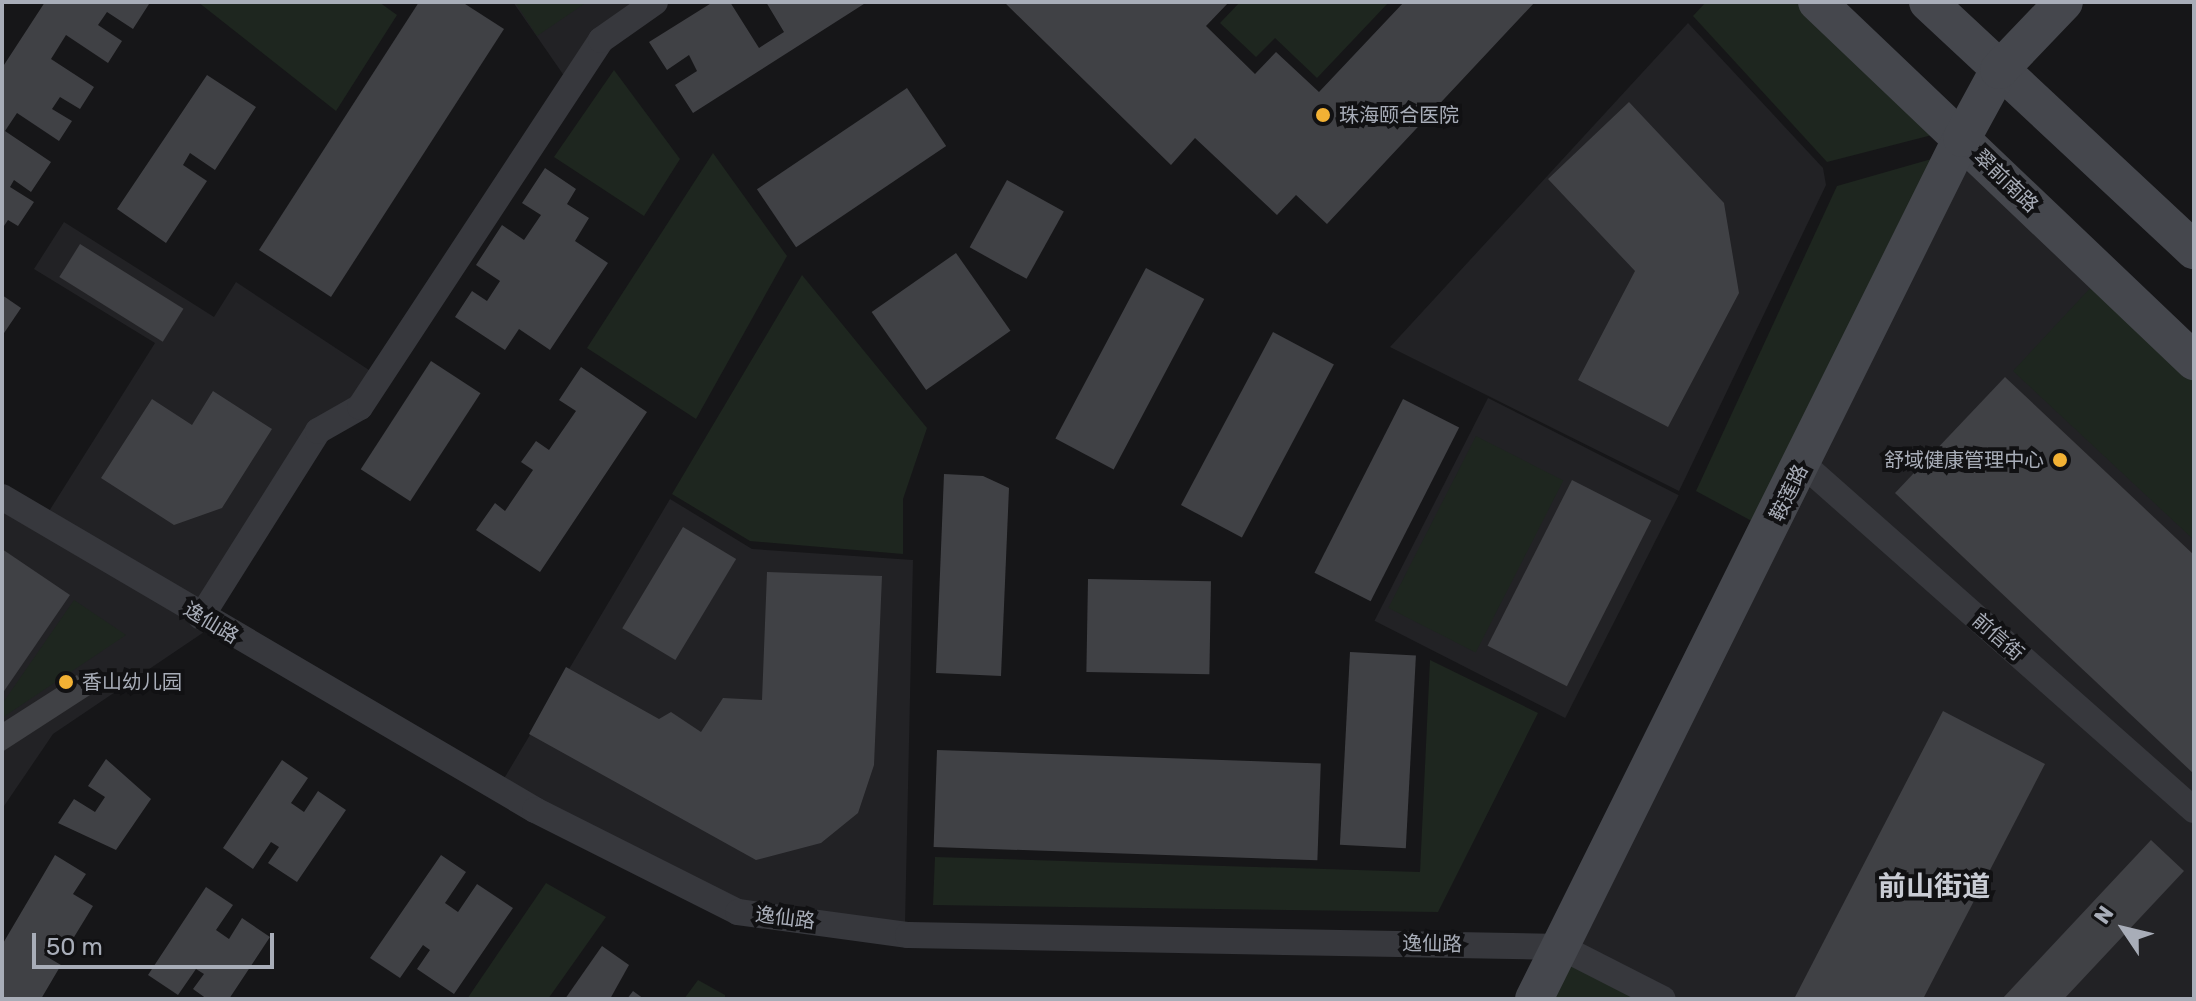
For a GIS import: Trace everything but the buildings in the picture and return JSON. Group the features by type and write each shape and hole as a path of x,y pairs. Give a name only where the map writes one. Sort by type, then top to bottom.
{"street":[{"path":"201,617 318,431 360,407 601,40 655,2"},
{"name":"翠前南路","path":"1817,2 2194,361"},
{"path":"1928,2 2194,250"},
{"name":"鞍莲路","path":"1534,999 1803,464 1962,138 1999,70 2064,2"},
{"name":"前信街","path":"1803,464 2194,810"},
{"name":"逸仙路","path":"2,497 201,617 535,810 738,912 908,935 1561,947 1663,999"}],"shaded area":[{"path":"198,2 379,2 397,15 336,111"},
{"path":"513,2 644,2 567,80"},
{"path":"515,2 587,2 537,36"},
{"path":"1240,2 1389,2 1317,78 1275,38 1256,57 1220,23"},
{"path":"1706,2 1800,2 1936,134 1827,162 1693,16"},
{"path":"1688,23 1823,168 1826,185 1679,491 1390,347"},
{"path":"614,70 680,159 644,216 554,157"},
{"path":"1962,141 2194,366 2194,807 1806,464"},
{"path":"713,153 787,256 696,419 587,348"},
{"path":"1942,156 1761,526 1696,491 1837,186"},
{"path":"64,222 214,317 236,282 375,374 200,606 46,516 155,343 34,269"},
{"path":"802,275 927,428 903,499 903,554 750,541 672,494"},
{"path":"2093,285 2194,380 2194,540 2013,371"},
{"path":"1488,398 1679,495 1565,718 1375,621"},
{"path":"1476,436 1563,480 1476,652 1388,608"},
{"path":"1804,469 2194,815 2194,999 1669,999 1564,945"},
{"path":"670,499 752,549 913,560 905,925 738,908 502,782"},
{"name":"香山幼儿园","path":"2,506 207,630 53,734 2,809"},
{"path":"74,600 126,635 2,718 2,704"},
{"path":"1430,660 1538,713 1438,912 933,905 935,857 1420,872"},
{"path":"546,883 606,917 548,999 467,999"},
{"path":"1563,951 1642,999 1539,999"},
{"path":"698,980 725,995 725,999 684,999"}],"place":[{"name":"珠海颐合医院","path":"1323,115"},
{"name":"舒域健康管理中心","path":"2060,460"},
{"name":"香山幼儿园","path":"66,682"}],"district":[{"name":"前山街道","path":"1934,887"}]}
